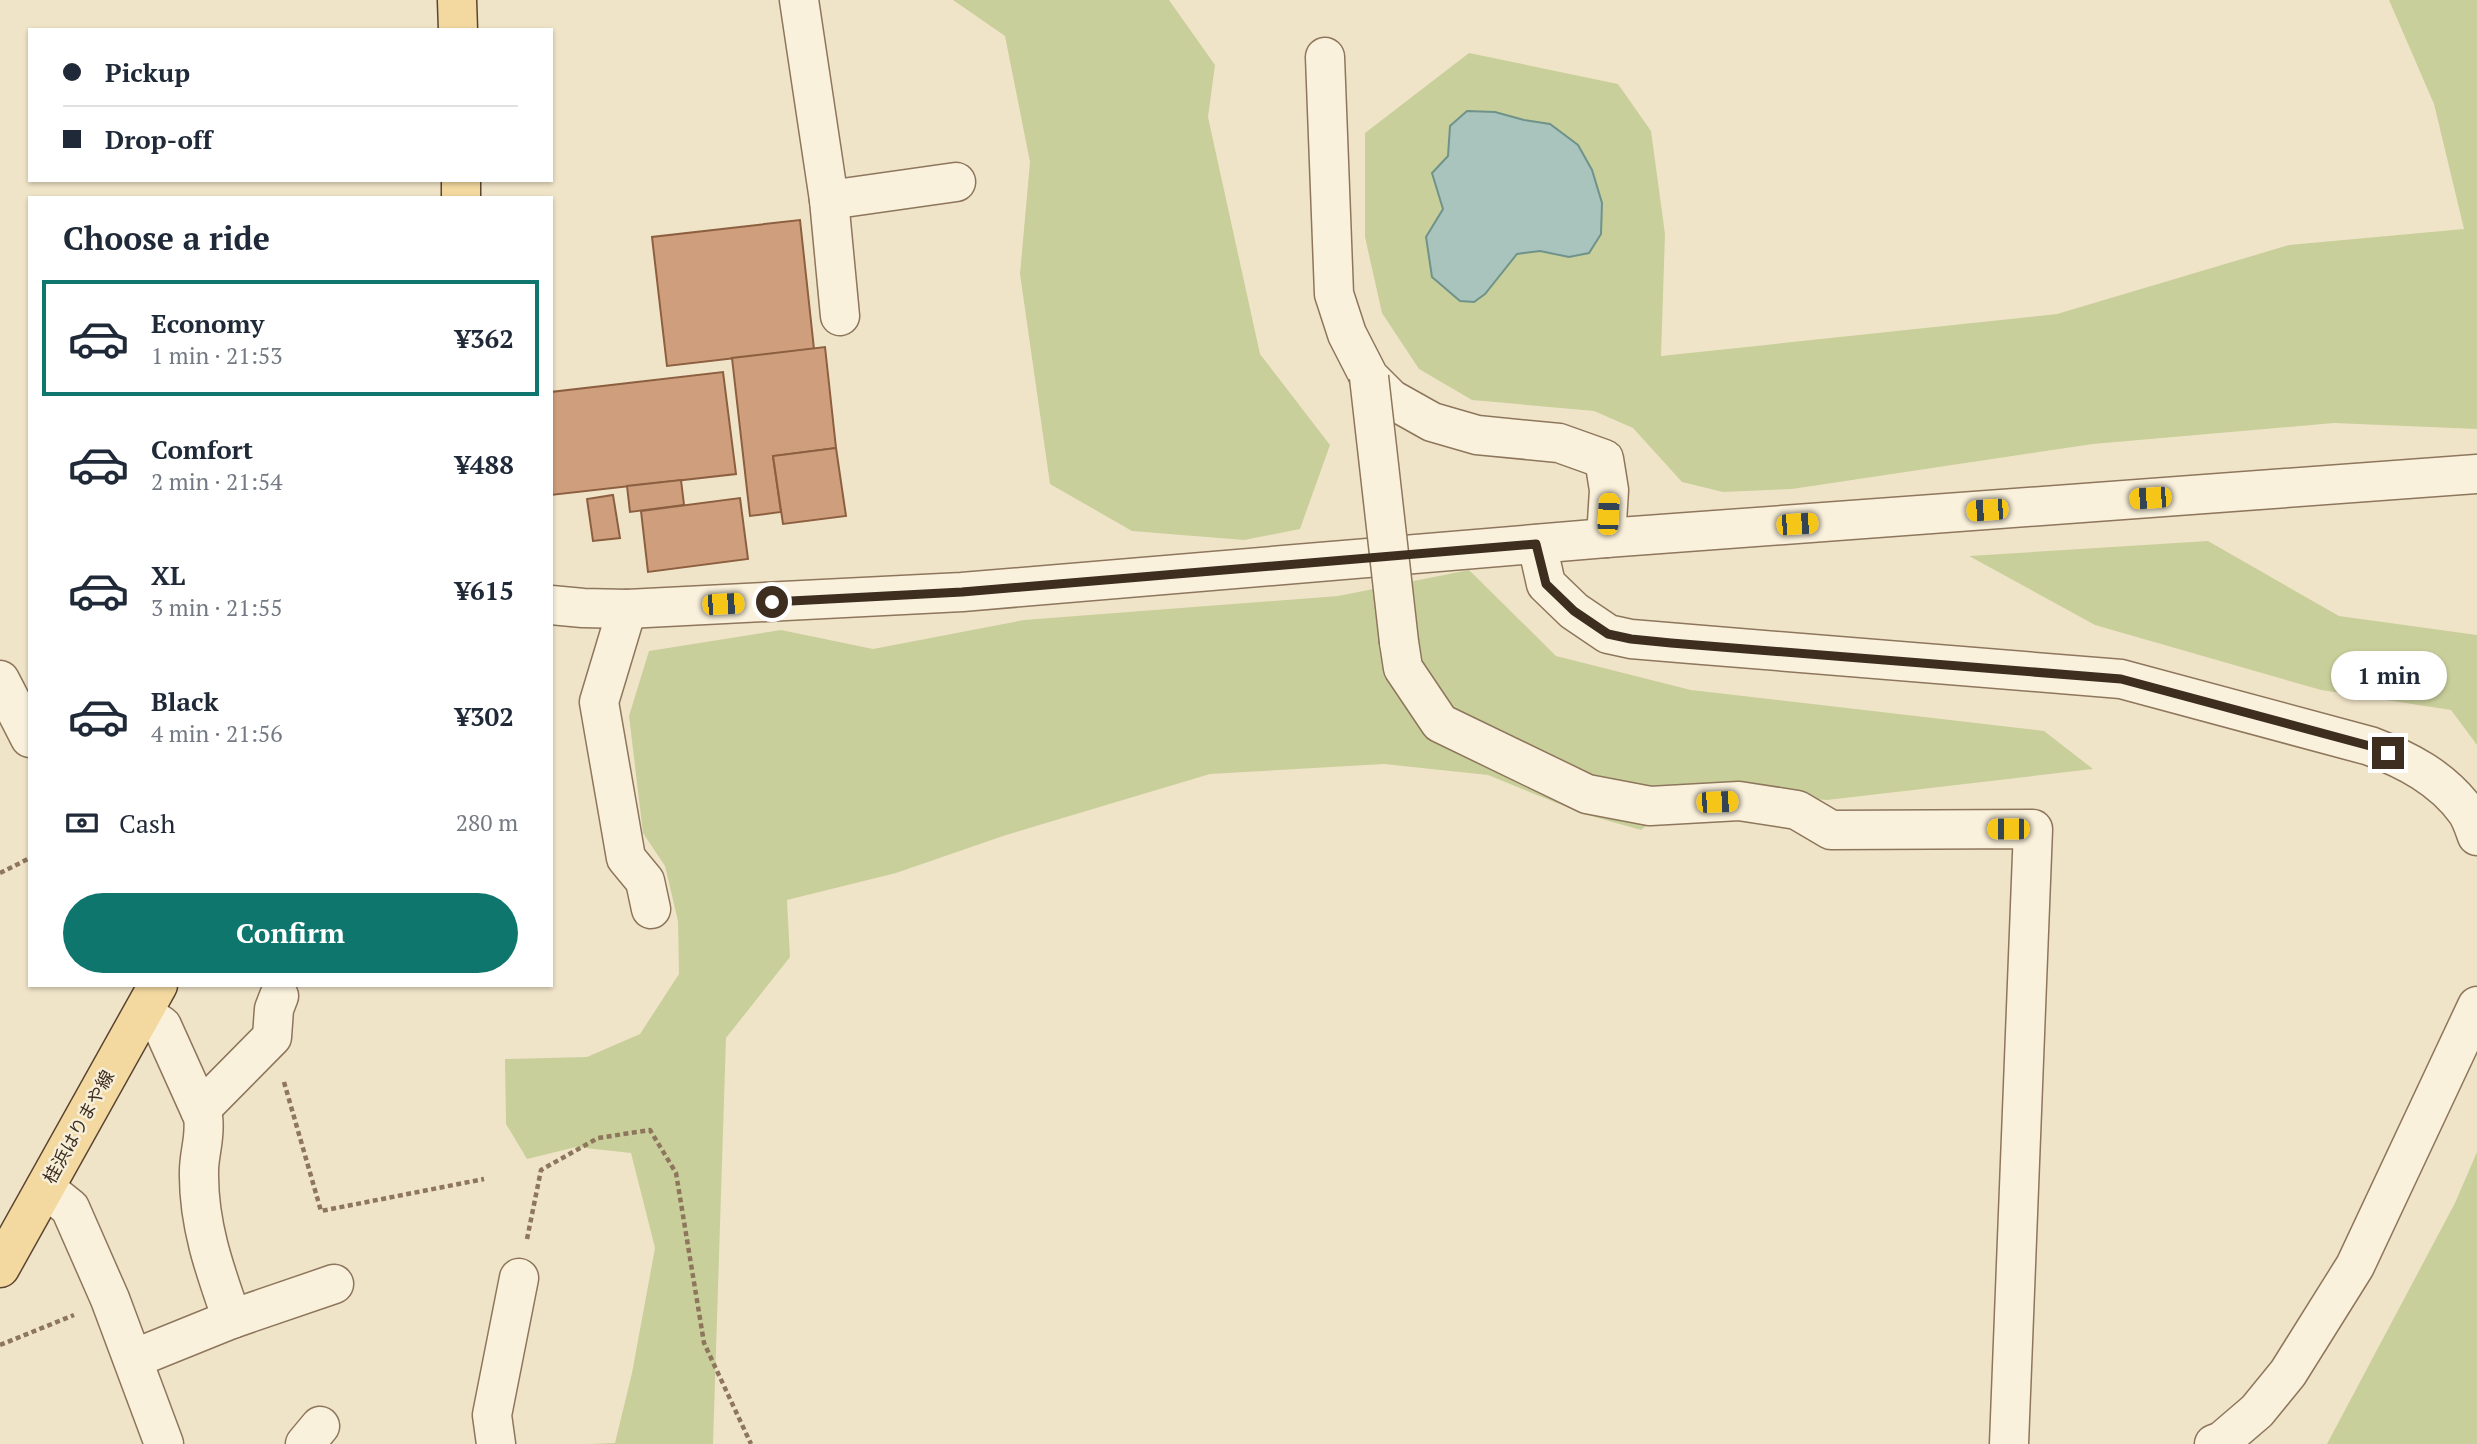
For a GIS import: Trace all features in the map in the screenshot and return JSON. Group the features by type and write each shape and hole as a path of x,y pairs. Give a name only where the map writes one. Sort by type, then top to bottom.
{"main road":[{"path":"457,0 458,28"},
{"name":"桂浜はりまや線","path":"0,1268 150,999"}],"street":[{"path":"799,0 830,200 840,316"},
{"path":"1325,57 1334,294 1348,334 1369,377 1391,400 1433,422 1477,435 1559,443 1604,459 1609,490 1606,538"},
{"path":"830,200 956,182"},
{"path":"1369,377 1403,668 1440,723 1587,794 1650,806 1739,802 1797,810 1831,830 2033,829 2009,1444"},
{"path":"553,605 627,609 962,592 1606,538 2477,474"},
{"path":"1536,544 1546,584 1574,611 1608,634 1631,639 2121,679 2370,746 2406,760 2440,784 2467,812 2477,836"},
{"path":"627,609 599,702 626,858 645,881 651,909"},
{"path":"0,680 28,734"},
{"path":"200,1110 272,1037 274,1009 279,996"},
{"path":"150,999 200,1110 205,1130 199,1172 204,1231 232,1319"},
{"path":"2214,1444 2222,1441 2257,1411 2288,1373 2355,1266 2477,1006"},
{"path":"45,1188 71,1208 110,1300 164,1444"},
{"path":"496,1444 492,1415 519,1278"},
{"path":"133,1359 232,1319 334,1284"}],"path":[{"path":"0,873 28,859"},
{"path":"272,1037 321,1211 484,1180"},
{"path":"519,1278 541,1170 598,1138 650,1130 676,1173 704,1343 751,1444"},
{"path":"0,1345 110,1300"}],"green space":[{"path":"953,0 1169,0 1215,65 1208,117 1260,354 1330,445 1300,529 1244,540 1132,531 1050,484 1020,274 1030,162 1005,36"},
{"path":"2389,0 2477,0 2477,429 2334,423 2093,444 1792,489 1723,492 1682,482 1633,428 1594,411 1472,400 1419,369 1382,313 1365,237 1365,133 1469,53 1618,84 1651,131 1665,234 1661,356 2057,314 2289,245 2464,229 2434,104"},
{"path":"2208,541 2339,616 2477,635 2477,745 2451,710 2321,690 2095,625 1969,556"},
{"path":"1469,570 1556,656 1691,690 2044,731 2093,769 1827,800 1696,790 1641,830 1584,814 1488,775 1384,764 1210,774 1006,835 896,873 787,900 790,957 726,1038 713,1444 590,1444 615,1443 632,1373 655,1248 631,1153 576,1147 527,1159 506,1124 505,1059 587,1057 640,1034 679,974 678,921 665,866 643,833 629,716 649,651 781,630 873,649 1024,620 1338,596"},
{"path":"2477,1152 2477,1444 2327,1444 2455,1203"}],"water":[{"path":"1467,111 1495,112 1550,124 1578,145 1592,170 1602,203 1601,234 1589,253 1569,257 1540,251 1517,254 1485,294 1474,302 1460,301 1432,277 1426,237 1443,209 1432,173 1448,156 1450,126"}],"building":[{"path":"800,220 814,349 667,366 652,237"},
{"path":"825,347 836,448 773,456 781,512 750,516 732,358"},
{"path":"723,372 736,474 553,495 553,392"},
{"path":"836,448 846,516 783,524 773,456"},
{"path":"681,480 684,505 630,512 627,486"},
{"path":"613,495 620,538 593,541 587,499"},
{"path":"740,498 748,559 648,572 641,511"}],"route":[{"path":"772,602 962,592 1536,544 1546,584 1574,611 1608,634 1671,643 2121,679 2388,753"}]}
